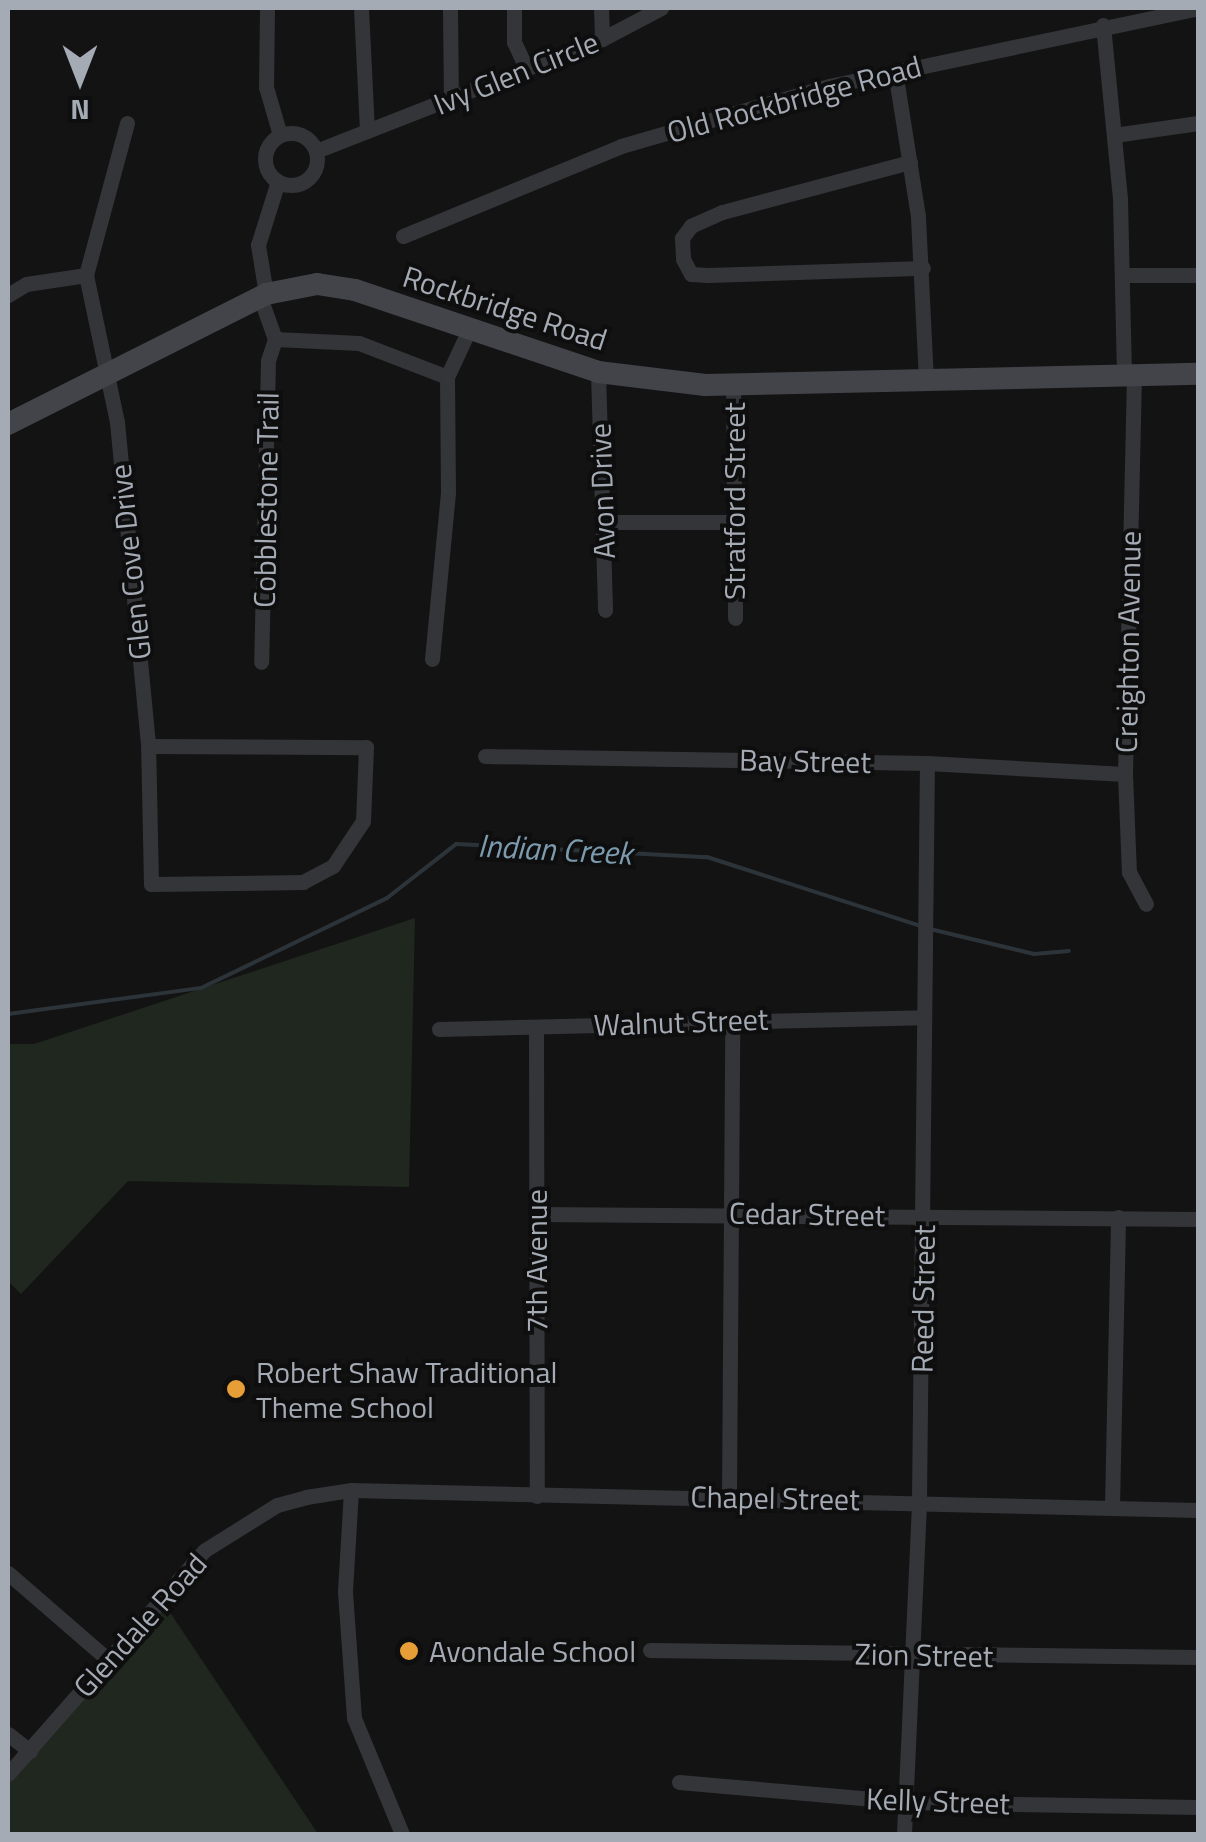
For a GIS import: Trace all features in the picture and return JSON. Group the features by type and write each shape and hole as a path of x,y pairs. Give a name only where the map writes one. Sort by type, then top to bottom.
{"street":[{"path":"267,8 266,87 280,135"},
{"path":"362,8 367,130"},
{"path":"450,8 450,98"},
{"path":"514,8 514,42 526,68"},
{"path":"601,8 602,39"},
{"name":"Ivy Glen Circle","path":"278,181 295,184 310,176 316,151 602,39 661,8"},
{"name":"Old Rockbridge Road","path":"403,236 621,146 896,70 1198,8"},
{"name":"Creighton Avenue","path":"1103,25 1129,376 1125,774 1129,872 1146,904"},
{"path":"896,70 923,268 926,380"},
{"path":"8,296 26,284 86,275 127,122"},
{"path":"1114,135 1198,123"},
{"path":"280,135 305,137 316,151"},
{"path":"280,135 265,154 278,181 258,245 263,295 276,339 359,343 447,377"},
{"path":"910,162 722,212 691,226 682,238 683,260 691,274 708,276 923,268"},
{"name":"Glen Cove Drive","path":"86,275 116,422 148,746 152,884 302,882 334,866 363,821 366,748 148,746"},
{"path":"1122,275 1198,275"},
{"name":"Rockbridge Road","path":"8,424 106,379 263,295 317,284 355,290 468,332 598,372 734,384 1198,374"},
{"path":"432,659 448,492 447,377 468,332"},
{"name":"Cobblestone Trail","path":"261,662 268,361 276,339"},
{"name":"Avon Drive","path":"598,372 605,610"},
{"name":"Stratford Street","path":"734,384 735,618"},
{"path":"603,522 734,522"},
{"name":"Bay Street","path":"485,756 927,763 1125,774"},
{"name":"Reed Street","path":"904,1834 907,1656 919,1500 927,763"},
{"name":"Walnut Street","path":"438,1029 924,1017"},
{"path":"729,1496 732,1019"},
{"name":"7th Avenue","path":"536,1027 536,1496"},
{"name":"Cedar Street","path":"535,1214 1198,1219"},
{"path":"1112,1507 1118,1217"},
{"path":"351,1490 345,1592 354,1718 402,1834"},
{"name":"Chapel Street","path":"351,1490 919,1500 1198,1510"},
{"name":"Glendale Road","path":"8,1774 106,1658 205,1550 277,1505 351,1490"},
{"path":"8,1574 106,1658"},
{"name":"Zion Street","path":"650,1650 1198,1657"},
{"path":"8,1734 30,1750"},
{"name":"Kelly Street","path":"678,1782 907,1802 1198,1807"}],"shaded area":[{"path":"415,918 409,1187 128,1181 21,1294 8,1281 8,1044 34,1044"},
{"path":"161,1599 318,1834 8,1834 8,1770"}],"waterway":[{"name":"Indian Creek","path":"8,1014 201,988 387,898 456,844 707,857 921,926"},
{"name":"Indian Creek","path":"930,929 1034,954 1069,951"}],"place":[{"name":"Robert Shaw Traditional Theme School","path":"236,1389"},
{"name":"Avondale School","path":"409,1651"}]}
